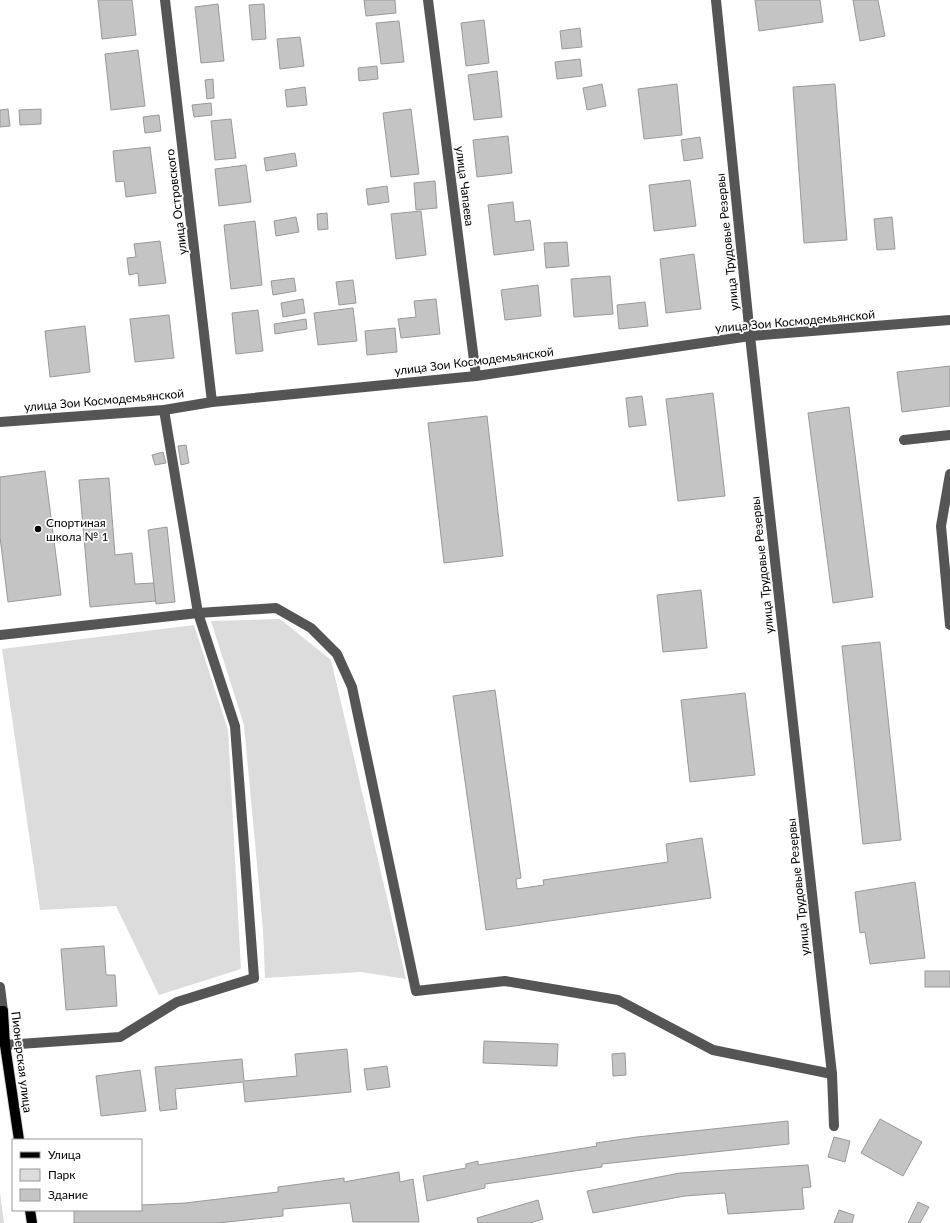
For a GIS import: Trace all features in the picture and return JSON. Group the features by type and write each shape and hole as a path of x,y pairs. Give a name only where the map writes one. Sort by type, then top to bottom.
{"main road":[{"name":"Пионерская улица","path":"1,1011 19,1139"},
{"path":"30,1211 32,1223"}],"street":[{"name":"улица Островского","path":"165,0 212,402"},
{"name":"улица Чапаева","path":"428,0 476,376"},
{"name":"улица Трудовые Резервы","path":"716,0 750,336 832,1074 834,1126"},
{"name":"улица Зои Космодемьянской","path":"0,422 164,410 212,402 476,376 750,336 950,320"},
{"path":"5,1045 120,1037 177,1002 254,978 234,726 198,613 164,410"},
{"path":"904,440 950,435"},
{"path":"950,474 941,526 950,625"},
{"path":"0,635 198,613 276,608 311,628 337,654 352,687 416,991 506,981 618,1000 713,1050 832,1074"},
{"name":"Пионерская улица","path":"0,987 1,1011"}],"green space":[{"path":"280,619 331,660 406,979 361,972 265,978 263,929 244,725 211,621"},
{"path":"194,625 228,730 241,969 159,995 116,906 40,910 2,649"},
{"path":"0,1192 4,1223 0,1223"}],"building":[{"path":"98,0 132,0 136,35 102,39"},
{"path":"364,0 395,0 396,13 366,16"},
{"path":"755,0 820,0 823,22 759,31"},
{"path":"853,0 878,0 885,36 860,41"},
{"path":"218,4 224,61 201,63 195,7"},
{"path":"264,4 266,39 252,40 249,5"},
{"path":"484,20 489,63 466,66 461,23"},
{"path":"399,21 404,62 381,64 376,23"},
{"path":"580,28 582,47 562,49 560,31"},
{"path":"300,37 304,66 280,69 277,39"},
{"path":"138,50 145,106 111,110 105,54"},
{"path":"580,59 582,76 557,79 555,62"},
{"path":"377,66 378,79 359,81 358,68"},
{"path":"497,71 502,117 474,120 468,75"},
{"path":"213,79 214,98 207,99 205,80"},
{"path":"602,84 606,106 587,110 583,88"},
{"path":"677,84 682,135 644,139 638,89"},
{"path":"835,84 847,240 804,243 793,87"},
{"path":"305,87 307,105 287,107 285,90"},
{"path":"211,103 212,115 194,117 192,105"},
{"path":"8,109 10,126 0,127 0,110"},
{"path":"41,109 41,124 20,125 19,110"},
{"path":"411,109 419,174 391,177 383,113"},
{"path":"159,115 161,131 145,133 143,117"},
{"path":"231,119 236,158 215,160 211,121"},
{"path":"508,136 512,173 477,177 473,140"},
{"path":"700,137 703,158 684,161 681,140"},
{"path":"150,147 156,193 126,197 124,181 116,182 113,151"},
{"path":"295,153 297,166 266,171 264,158"},
{"path":"246,165 251,202 219,206 215,169"},
{"path":"690,180 696,226 654,231 649,185"},
{"path":"435,181 437,208 416,210 414,183"},
{"path":"387,186 389,202 368,205 366,189"},
{"path":"513,202 515,222 530,220 534,250 494,255 488,205"},
{"path":"421,211 426,255 396,259 391,214"},
{"path":"327,213 328,229 318,230 317,214"},
{"path":"296,217 299,232 276,236 274,221"},
{"path":"892,217 895,249 877,250 874,219"},
{"path":"255,221 262,285 231,289 224,225"},
{"path":"160,241 166,283 139,286 138,273 129,275 127,258 136,257 134,244"},
{"path":"567,242 569,266 546,268 544,243"},
{"path":"694,254 701,309 666,313 660,259"},
{"path":"610,276 613,314 574,317 571,279"},
{"path":"294,278 296,291 273,295 271,281"},
{"path":"353,280 356,303 339,305 336,282"},
{"path":"538,285 541,316 505,320 501,290"},
{"path":"303,299 305,313 283,317 281,303"},
{"path":"436,299 440,334 401,338 398,319 416,317 414,301"},
{"path":"645,302 648,326 619,329 617,305"},
{"path":"353,308 357,341 318,345 314,313"},
{"path":"258,310 263,351 236,354 232,313"},
{"path":"169,315 174,358 135,362 130,319"},
{"path":"306,319 307,329 275,334 274,324"},
{"path":"85,326 90,372 50,377 45,331"},
{"path":"395,328 397,352 367,355 365,331"},
{"path":"950,366 950,406 902,412 897,372"},
{"path":"713,393 725,496 678,501 666,399"},
{"path":"642,396 646,425 629,427 626,398"},
{"path":"849,407 873,597 833,603 808,413"},
{"path":"487,416 503,556 444,563 428,423"},
{"path":"186,445 189,463 181,465 178,446"},
{"path":"163,452 166,463 155,465 152,455"},
{"path":"45,471 61,595 8,602 0,537 0,477"},
{"path":"109,478 115,555 132,553 135,584 154,583 156,601 90,607 79,480"},
{"path":"167,527 175,602 156,604 148,530"},
{"path":"701,590 707,648 663,652 657,595"},
{"path":"880,642 901,840 863,844 842,646"},
{"path":"495,690 521,878 516,879 517,889 544,885 543,880 668,862 666,844 702,838 711,898 486,930 453,696"},
{"path":"745,693 755,775 690,782 681,700"},
{"path":"915,882 925,958 870,964 865,932 860,933 855,892"},
{"path":"104,946 106,975 115,975 117,1006 66,1010 61,949"},
{"path":"925,971 950,971 950,987 925,987"},
{"path":"484,1041 558,1044 557,1066 483,1063"},
{"path":"347,1049 351,1092 245,1102 243,1082 175,1089 177,1109 160,1111 155,1067 242,1059 244,1081 297,1076 295,1054"},
{"path":"625,1053 626,1075 613,1076 612,1054"},
{"path":"387,1066 390,1087 367,1090 364,1069"},
{"path":"140,1070 146,1111 101,1116 96,1076"},
{"path":"880,1119 922,1142 903,1176 861,1153"},
{"path":"788,1121 789,1144 602,1164 602,1167 485,1184 485,1188 427,1201 423,1176 466,1168 466,1164 478,1161 478,1165 597,1146 596,1143 637,1137"},
{"path":"834,1137 850,1141 845,1162 828,1157"},
{"path":"808,1165 811,1187 802,1188 804,1209 728,1214 725,1193 685,1196 593,1213 587,1191 680,1173"},
{"path":"399,1172 400,1182 413,1179 419,1222 353,1222 350,1203 283,1209 283,1216 218,1223 74,1223 74,1211 142,1211 142,1205 185,1203 278,1192 278,1187 344,1178 344,1182"},
{"path":"538,1200 543,1219 530,1223 478,1223 477,1218"},
{"path":"918,1202 929,1207 920,1223 908,1223"},
{"path":"839,1210 854,1215 852,1223 834,1223"}],"place":[{"name":"Спортиная школа № 1","path":"38,529"}]}
